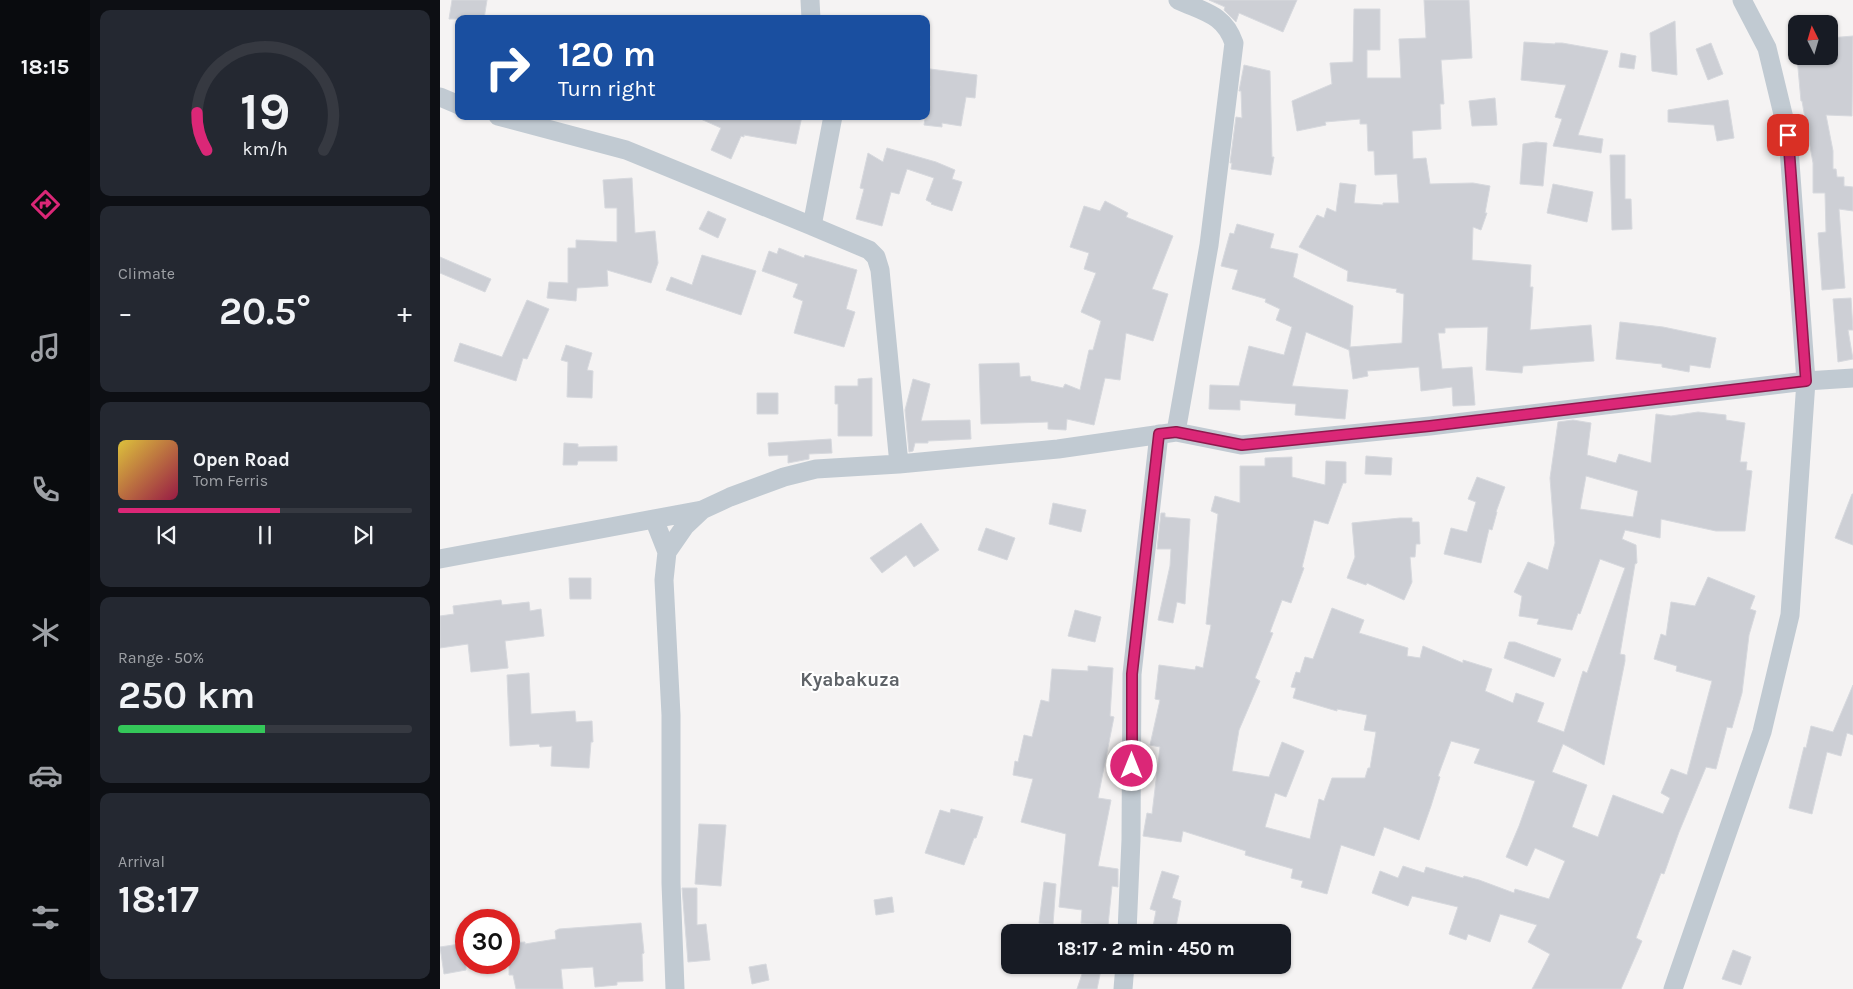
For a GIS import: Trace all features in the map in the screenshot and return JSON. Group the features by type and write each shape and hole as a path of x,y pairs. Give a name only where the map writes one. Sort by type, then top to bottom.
{"street":[{"path":"810,0 811,15"},
{"path":"1127,924 1132,840 1132,674 1168,433 1208,245 1234,43 1230,31 1219,18 1178,0"},
{"path":"1673,989 1762,732 1790,615 1806,381 1788,135 1767,48 1742,0"},
{"path":"440,97 455,103"},
{"path":"513,120 626,150 869,250 876,257 880,270 899,464"},
{"path":"812,226 833,120"},
{"path":"440,559 702,510 730,497 792,475 816,469 899,464 1058,450 1168,433 1242,445 1430,426 1806,381 1853,378"},
{"path":"667,552 685,526 702,510"},
{"path":"654,519 667,552 664,580 671,715 671,883 674,989"},
{"path":"1123,989 1124,974"}],"building":[{"path":"452,0 487,0 485,15 455,15 455,19 449,19"},
{"path":"1209,0 1297,0 1283,32 1239,13 1236,22 1224,10 1225,7"},
{"path":"1424,0 1469,0 1472,58 1441,60 1444,104 1440,104 1441,129 1412,131 1413,159 1426,158 1430,184 1473,183 1490,186 1485,213 1487,213 1481,230 1473,227 1472,260 1531,265 1530,287 1533,287 1530,330 1591,325 1594,361 1523,366 1522,373 1486,370 1488,327 1445,328 1445,333 1438,333 1442,369 1472,367 1475,405 1453,406 1452,387 1421,391 1419,367 1367,371 1368,376 1353,379 1349,350 1306,332 1292,386 1348,390 1345,419 1295,415 1296,404 1240,400 1240,410 1209,409 1210,385 1239,386 1249,346 1284,355 1292,327 1276,320 1280,309 1265,302 1266,299 1232,289 1238,270 1221,266 1230,233 1234,234 1237,224 1274,234 1270,248 1298,254 1293,277 1353,306 1350,347 1402,343 1404,294 1396,292 1397,289 1347,281 1348,271 1299,247 1317,215 1324,218 1327,208 1336,212 1340,183 1356,185 1354,203 1383,205 1383,203 1399,203 1397,174 1375,175 1374,151 1368,151 1367,124 1360,124 1360,119 1325,122 1326,125 1297,131 1292,101 1332,84 1330,63 1353,62 1354,9 1380,9 1380,50 1367,50 1367,78 1401,78 1399,39 1426,38"},
{"path":"1675,21 1677,75 1652,71 1650,33"},
{"path":"1853,36 1852,116 1826,115 1833,151 1833,169 1836,169 1837,177 1844,177 1844,186 1853,187 1853,211 1839,209 1845,288 1822,290 1818,233 1826,232 1825,193 1813,193 1813,163 1801,101 1798,65 1838,65 1838,37"},
{"path":"1524,42 1562,43 1608,51 1578,135 1603,139 1601,153 1553,146 1562,119 1555,117 1566,85 1521,80"},
{"path":"1711,43 1723,74 1708,80 1696,49"},
{"path":"1621,53 1636,56 1634,69 1619,67"},
{"path":"1244,65 1270,71 1272,157 1274,157 1271,175 1231,169 1232,163 1230,163 1236,117 1242,118 1241,91 1239,91"},
{"path":"930,69 977,75 975,98 966,97 961,126 942,123 942,127 924,125 925,120 930,120"},
{"path":"1495,98 1497,125 1472,126 1469,101"},
{"path":"1728,100 1734,138 1717,141 1714,125 1668,122 1668,110"},
{"path":"703,120 801,120 796,144 744,135 744,137 741,136 731,159 711,150 721,128"},
{"path":"1547,143 1543,186 1520,184 1523,144"},
{"path":"887,148 936,162 955,170 952,179 962,182 952,211 931,204 926,200 934,178 907,169 899,194 891,192 882,226 856,219 864,189 860,188 868,153 883,162"},
{"path":"1610,155 1625,155 1625,199 1631,199 1632,229 1612,230"},
{"path":"632,178 635,233 655,231 658,263 651,283 607,270 608,286 577,288 576,301 547,298 549,282 568,283 568,248 576,248 576,240 617,242 617,208 605,208 603,180"},
{"path":"1553,184 1593,192 1587,222 1547,213"},
{"path":"1105,201 1128,213 1126,217 1173,236 1152,289 1168,294 1153,341 1126,333 1120,380 1105,378 1094,425 1067,419 1066,430 1048,429 1048,422 981,424 979,364 1019,363 1020,377 1030,376 1031,381 1063,388 1065,384 1080,390 1089,350 1093,350 1101,321 1081,312 1096,273 1084,269 1089,253 1070,247 1084,206 1100,211"},
{"path":"708,211 726,219 718,238 699,229"},
{"path":"779,248 804,258 805,255 857,270 846,309 855,312 844,347 794,333 803,301 793,297 798,284 762,271 769,251 777,254"},
{"path":"702,255 756,271 741,315 666,290 671,277 692,285"},
{"path":"440,257 491,279 485,292 440,273"},
{"path":"1851,298 1853,330 1848,330 1853,359 1838,362 1833,299"},
{"path":"527,300 549,309 527,359 523,358 516,381 454,361 460,343 502,357"},
{"path":"1620,322 1663,327 1716,338 1710,368 1690,365 1689,372 1662,367 1662,364 1616,359"},
{"path":"566,345 592,353 587,370 593,371 592,398 567,397 568,362 561,360"},
{"path":"872,378 872,436 838,436 838,404 835,404 835,386 858,386 858,379"},
{"path":"913,379 930,384 921,421 970,420 971,439 915,443 913,451 909,452 905,410"},
{"path":"757,393 778,393 778,414 757,414"},
{"path":"1698,412 1726,415 1726,420 1745,423 1740,462 1747,462 1746,470 1752,471 1745,531 1716,531 1661,519 1660,538 1625,530 1622,539 1636,545 1637,563 1635,564 1620,654 1625,655 1625,661 1604,765 1563,744 1552,772 1587,785 1572,827 1598,837 1613,795 1663,814 1670,798 1661,793 1671,769 1687,775 1712,681 1676,671 1677,666 1654,659 1661,634 1666,636 1671,602 1695,606 1708,577 1755,596 1750,609 1756,611 1749,635 1742,693 1732,728 1727,727 1716,769 1706,767 1664,874 1661,873 1636,938 1642,941 1621,989 1532,989 1550,954 1528,942 1537,925 1500,914 1490,942 1468,934 1466,940 1449,934 1458,907 1412,896 1408,906 1372,893 1380,871 1398,878 1403,866 1424,873 1426,867 1463,878 1464,876 1479,880 1514,893 1515,889 1549,899 1565,861 1535,848 1527,866 1506,857 1535,781 1474,763 1480,749 1451,741 1438,776 1440,777 1419,840 1384,827 1374,856 1341,845 1327,894 1301,887 1303,881 1291,878 1293,869 1245,855 1246,851 1183,831 1181,842 1143,836 1147,813 1152,814 1160,747 1150,745 1160,700 1155,699 1159,665 1195,670 1196,666 1203,668 1211,625 1206,624 1218,514 1211,511 1215,496 1240,503 1240,466 1265,466 1265,458 1292,457 1292,477 1325,485 1326,461 1346,462 1346,483 1343,483 1328,524 1314,520 1302,567 1304,568 1291,603 1282,600 1270,632 1273,633 1255,678 1260,681 1239,730 1232,771 1269,777 1282,742 1304,751 1286,797 1275,793 1265,827 1310,839 1319,799 1324,801 1332,778 1365,778 1368,768 1370,768 1376,732 1364,730 1367,715 1337,709 1337,711 1293,698 1296,688 1291,687 1296,672 1300,673 1305,657 1313,659 1332,608 1364,620 1359,633 1408,648 1407,656 1420,658 1423,646 1463,663 1463,660 1492,669 1485,691 1513,703 1516,693 1544,703 1537,722 1564,732 1583,671 1587,673 1625,568 1600,559 1580,614 1578,613 1572,630 1537,624 1539,619 1519,616 1522,596 1514,592 1528,562 1548,570 1555,543 1550,478 1558,422 1573,420 1591,423 1587,455 1616,463 1619,454 1651,463 1656,414 1671,416","holes":["1586,476 1638,491 1633,517 1580,509"]},
{"path":"831,439 832,453 809,454 809,459 788,463 788,455 769,456 768,443"},
{"path":"564,443 578,444 578,447 617,446 617,461 578,461 577,465 563,465"},
{"path":"1366,456 1392,458 1391,475 1365,474"},
{"path":"1477,477 1505,487 1492,530 1489,529 1481,563 1444,554 1451,528 1467,532 1476,502 1468,499"},
{"path":"1853,494 1853,545 1835,538"},
{"path":"1053,503 1086,510 1081,532 1049,524"},
{"path":"1161,513 1165,513 1165,517 1190,519 1185,604 1177,602 1173,623 1158,620 1170,566 1171,549 1157,549"},
{"path":"1412,518 1412,522 1419,522 1420,544 1416,544 1415,557 1410,557 1412,582 1404,600 1367,583 1366,585 1347,578 1355,557 1352,523"},
{"path":"921,523 939,550 914,567 906,555 882,573 870,558"},
{"path":"986,528 1015,538 1007,560 978,550"},
{"path":"569,578 591,578 591,599 570,599"},
{"path":"501,600 502,605 529,602 530,611 541,609 544,636 505,641 508,668 471,672 468,644 440,648 440,616 454,614 453,606"},
{"path":"1075,610 1101,617 1095,642 1068,636"},
{"path":"1509,642 1515,642 1561,659 1554,677 1504,658"},
{"path":"1088,666 1113,668 1110,716 1114,717 1098,798 1111,800 1098,866 1118,869 1118,887 1112,886 1108,924 1081,923 1082,910 1059,907 1066,834 1021,822 1033,779 1013,775 1015,761 1018,762 1024,735 1032,737 1041,700 1049,702 1052,669 1088,671"},
{"path":"529,673 531,714 575,711 576,722 592,721 593,742 591,742 589,768 551,766 552,746 540,747 539,744 510,746 507,675"},
{"path":"1853,685 1853,735 1847,733 1841,756 1827,752 1812,814 1789,808 1811,726 1833,732"},
{"path":"951,809 983,817 964,865 925,853 940,810 950,813"},
{"path":"699,824 726,825 721,886 695,884"},
{"path":"1162,871 1179,876 1172,898 1181,901 1177,924 1154,924 1156,911 1150,909"},
{"path":"1044,882 1056,884 1053,924 1039,923"},
{"path":"682,888 697,888 697,925 706,924 710,960 688,962"},
{"path":"892,897 894,912 876,915 874,900"},
{"path":"641,923 644,953 642,954 643,981 617,982 617,985 595,987 593,967 561,969 563,989 516,989 513,975 509,974 520,974 520,942 525,942 525,944 556,939 555,931 559,929"},
{"path":"455,945 455,972 444,974 440,947"},
{"path":"1733,950 1751,957 1741,985 1722,979"},
{"path":"766,964 769,980 752,984 749,967"},
{"path":"1082,974 1100,974 1097,989 1077,989"}],"district":[{"name":"Kyabakuza","path":"850,679"}],"route":[{"path":"1132,766 1132,674 1159,434 1176,432 1242,445 1430,426 1806,381 1788,135"}]}
